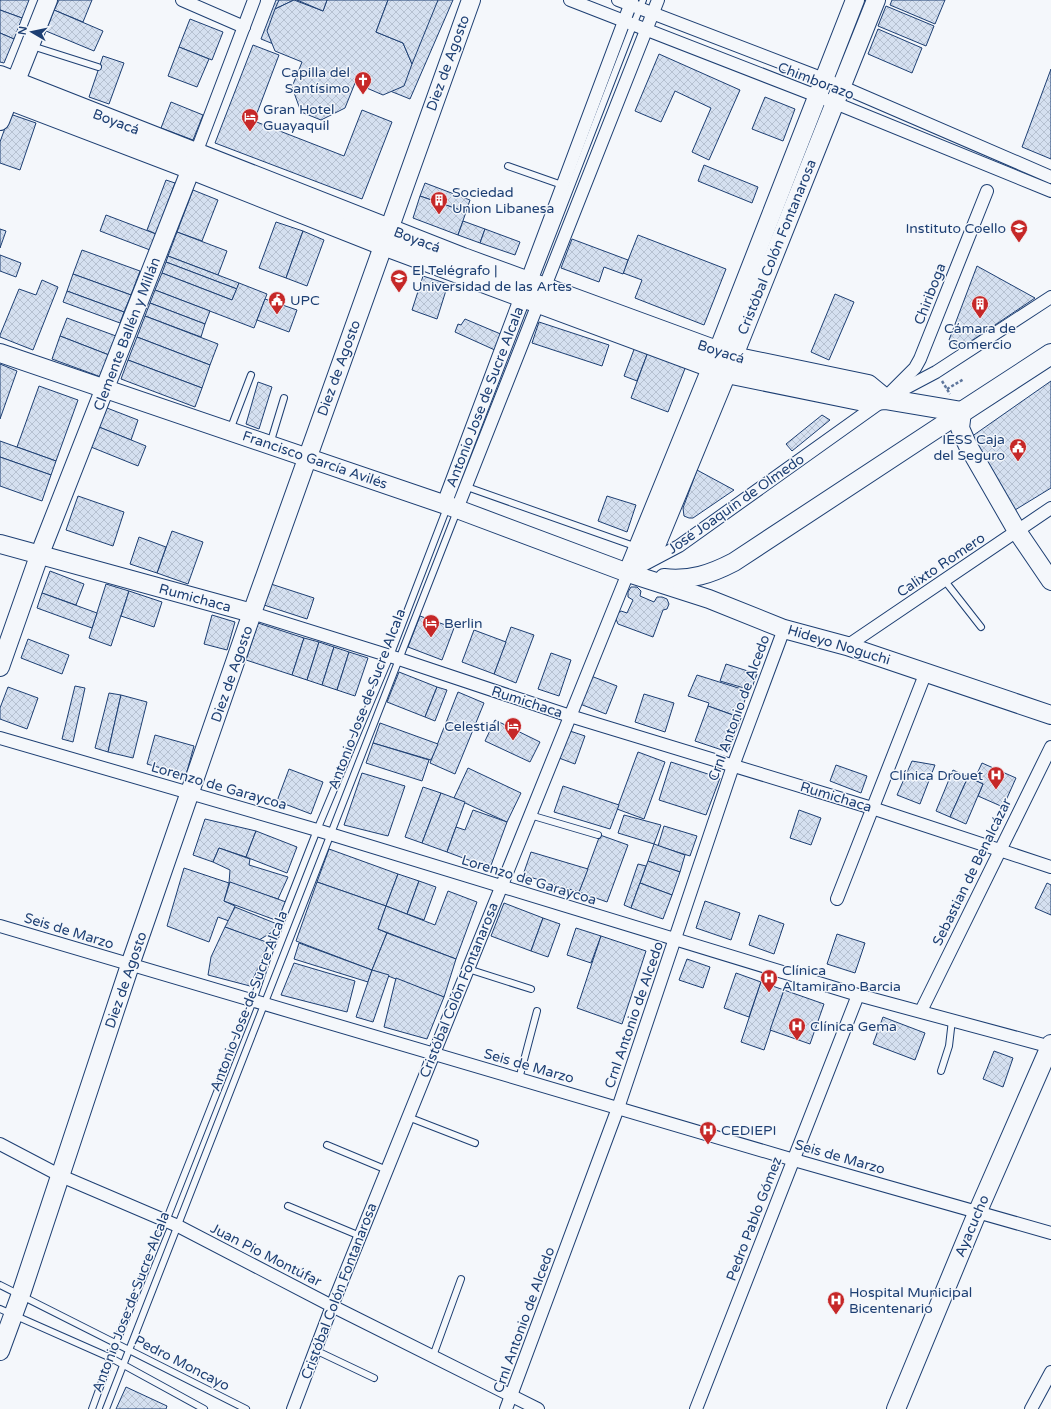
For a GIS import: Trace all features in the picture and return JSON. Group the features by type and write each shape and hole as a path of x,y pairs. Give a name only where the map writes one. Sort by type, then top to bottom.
{"main road":[{"name":"Boyacá","path":"9,90 386,237 722,363 868,385 884,399"},
{"path":"884,399 962,412 1051,354"}],"street":[{"path":"0,122 9,90 30,45 48,0"},
{"path":"182,0 244,27"},
{"name":"Clemente Ballén y Millán","path":"0,667 40,556 194,162 254,0"},
{"name":"Diez de Agosto","path":"0,1351 6,1312 21,1295 130,965 191,793 252,613 306,458 471,0"},
{"name":"Chimborazo","path":"570,0 817,97 838,95 1051,177"},
{"name":"Chimborazo","path":"618,0 636,3 652,13 824,79 838,95 939,145 1051,190"},
{"name":"Antonio Jose de Sucre Alcala","path":"450,506 532,292 646,31 658,0"},
{"name":"Cristóbal Colón Fontanarosa","path":"628,573 657,543 817,97 855,0"},
{"name":"Cristóbal Colón Fontanarosa","path":"293,1409 332,1306 500,886 638,547 722,363 838,95 876,0"},
{"name":"Antonio Jose de Sucre Alcala","path":"450,506 467,487 532,292 562,186 636,3"},
{"name":"Chiriboga","path":"884,399 915,368 920,359 987,190"},
{"name":"José Joaquín de Olmedo","path":"628,573 679,546 884,399 936,372 1051,297"},
{"name":"Francisco García Avilés","path":"0,353 269,446 450,506 628,573"},
{"path":"962,412 960,428 963,436 1017,530 1051,581"},
{"path":"628,573 679,580 699,577 716,571 734,562 962,412"},
{"name":"Calixto Romero","path":"847,646 1051,508"},
{"name":"Rumichaca","path":"0,544 252,613 395,658 570,716 1001,849 1051,867"},
{"name":"Hideyo Noguchi","path":"628,573 709,599 784,629 847,646 1051,715"},
{"name":"Crnl Antonio de Alcedo","path":"506,1409 618,1108 733,766 784,629"},
{"path":"837,899 926,672"},
{"name":"Lorenzo de Garaycoa","path":"0,738 317,830 858,995 1050,1046"},
{"name":"Sebastian de Benalcázar","path":"921,1011 1051,747"},
{"name":"Seis de Marzo","path":"0,926 794,1160 978,1211 1051,1233"},
{"name":"Pedro Pablo Gómez","path":"696,1409 858,995"},
{"name":"Ayacucho","path":"901,1407 978,1211 1050,1046"},
{"name":"Juan Pío Montúfar","path":"0,1144 61,1176 172,1223 332,1306 538,1409"},
{"path":"1031,1409 1051,1372"}],"lane":[{"name":"Antonio Jose de Sucre Alcala","path":"532,292 628,24"},
{"path":"30,45 98,67"},
{"name":"Boyacá","path":"54,109 118,136 154,147"},
{"path":"508,166 562,186"},
{"path":"260,189 289,200"},
{"name":"Boyacá","path":"685,350 722,363"},
{"path":"229,431 251,375"},
{"path":"269,446 284,398"},
{"path":"467,487 638,547"},
{"name":"Antonio Jose de Sucre Alcala","path":"106,1409 129,1349 172,1223 259,1002 330,834 450,506"},
{"path":"945,581 981,627"},
{"name":"Antonio Jose de Sucre Alcala","path":"92,1409 116,1343 172,1223 259,1002 270,950 317,830 395,658"},
{"path":"530,815 598,835"},
{"path":"468,969 531,989"},
{"path":"519,1079 537,1011"},
{"path":"941,1071 949,1046 952,1020"},
{"path":"408,1117 475,1143"},
{"path":"327,1146 387,1170"},
{"path":"288,1206 360,1236"},
{"path":"433,1356 461,1279"},
{"name":"Pedro Moncayo","path":"0,1285 246,1409"},
{"name":"Pedro Moncayo","path":"6,1312 111,1358 204,1409"},
{"path":"316,1350 374,1378"}],"path":[{"path":"948,389 964,379"}],"building":[{"path":"0,0 29,0 22,18 0,10"},
{"path":"59,0 92,0 83,22 54,10"},
{"path":"276,0 453,0 410,99 261,39"},
{"path":"279,0 294,0 275,9"},
{"path":"294,0 323,11 327,0 388,0 376,32 403,43 412,64 404,86 383,95 355,83 345,108 321,120 301,112 292,87 302,62 275,51 267,31 275,9"},
{"path":"297,0 327,0 323,11"},
{"path":"388,0 438,0 412,64 403,43 376,32"},
{"path":"892,0 945,0 935,24 890,5"},
{"path":"886,6 934,26 926,46 878,26"},
{"path":"0,10 22,18 14,39 0,33"},
{"path":"54,10 103,31 94,51 46,31"},
{"path":"190,19 223,32 212,60 179,47"},
{"path":"878,29 922,48 912,73 868,54"},
{"path":"0,33 14,39 4,63 0,62"},
{"name":"Gran Hotel Guayaquil","path":"253,45 279,55 254,121 344,156 362,110 392,122 362,199 215,143"},
{"path":"179,47 209,59 197,87 168,76"},
{"path":"659,54 740,90 709,160 692,152 711,108 675,91 661,122 635,111"},
{"path":"103,56 124,63 109,104 89,97"},
{"path":"1051,69 1051,159 1022,147"},
{"path":"765,97 795,109 783,141 752,129"},
{"path":"171,102 203,115 193,140 161,128"},
{"path":"10,114 36,123 20,170 0,163 0,142"},
{"path":"704,165 758,187 752,203 698,181"},
{"path":"166,180 175,183 156,234 147,230"},
{"path":"425,183 470,200 466,212 420,196"},
{"path":"193,190 218,200 202,241 177,232"},
{"name":"Sociedad Union Libanesa","path":"420,196 466,212 458,235 413,218"},
{"path":"106,215 156,234 150,250 100,231"},
{"path":"463,221 485,229 480,243 458,235"},
{"path":"276,222 303,231 286,278 259,268"},
{"path":"0,229 6,231 0,248"},
{"path":"485,229 520,242 515,255 480,243"},
{"path":"303,231 324,240 307,286 286,278"},
{"path":"177,232 227,251 218,275 168,256"},
{"path":"638,235 726,269 704,325 635,298 642,280 623,273"},
{"path":"572,239 628,260 623,274 604,267 599,282 561,268"},
{"path":"82,250 140,271 131,295 73,274"},
{"path":"0,255 21,263 16,277 0,271"},
{"path":"168,256 239,283 237,289 166,262"},
{"path":"166,262 237,289 232,300 162,273"},
{"name":"Cámara de Comercio","path":"977,266 1035,298 961,348 949,340"},
{"path":"162,273 232,300 239,283 267,294 254,328 155,290"},
{"path":"73,274 131,295 124,312 67,291"},
{"path":"423,276 448,284 437,319 412,310"},
{"path":"42,280 58,287 33,350 0,337 19,289 36,295"},
{"path":"155,290 210,311 205,324 150,303"},
{"path":"67,291 124,312 120,323 63,302"},
{"path":"835,294 854,302 829,360 811,352"},
{"name":"UPC","path":"265,299 297,310 289,332 257,320"},
{"path":"150,303 205,324 201,337 145,316"},
{"path":"145,316 218,344 210,365 137,337"},
{"path":"67,318 116,336 109,355 60,336"},
{"path":"465,319 503,335 497,351 455,332 458,324 461,325"},
{"path":"539,322 609,345 602,366 532,343"},
{"path":"60,336 109,355 101,377 52,359"},
{"path":"137,337 210,365 202,388 128,360"},
{"path":"635,347 648,352 637,381 624,376"},
{"path":"648,352 686,366 668,412 631,398"},
{"path":"128,360 202,388 195,407 121,379"},
{"path":"0,364 17,371 0,419"},
{"name":"IESS Caja del Seguro","path":"1051,381 1051,488 1015,510 971,437"},
{"path":"258,382 272,387 259,429 246,424"},
{"path":"39,386 78,400 56,461 17,447"},
{"path":"107,408 138,420 131,440 99,427"},
{"path":"822,415 830,420 792,451 786,444"},
{"path":"99,427 146,446 138,466 91,447"},
{"path":"0,441 56,461 51,475 0,457"},
{"path":"0,457 51,475 42,501 0,486"},
{"path":"697,470 734,490 693,518 689,518 684,516 683,508"},
{"path":"78,496 124,512 113,546 66,530"},
{"path":"607,496 636,505 627,532 598,521"},
{"path":"172,531 203,542 188,584 157,573"},
{"path":"139,537 166,547 157,573 130,564"},
{"path":"50,571 84,584 76,605 42,593"},
{"path":"106,584 129,591 111,646 89,638"},
{"path":"271,584 314,598 307,619 264,605"},
{"path":"631,587 637,587 641,591 640,596 654,602 657,597 667,599 669,604 667,609 663,610 653,637 618,624 616,619 618,613 621,611 627,613 633,600 628,597 628,592"},
{"path":"129,591 162,602 154,627 121,616"},
{"path":"42,593 97,613 92,628 37,608"},
{"path":"212,615 235,622 227,650 204,644"},
{"name":"Berlin","path":"420,616 454,628 442,660 408,647"},
{"path":"258,623 304,638 292,675 246,660"},
{"path":"511,627 534,635 516,683 494,674"},
{"path":"474,630 506,642 494,674 462,662"},
{"path":"304,638 319,642 307,680 292,675"},
{"path":"28,639 69,655 62,674 21,658"},
{"path":"319,642 334,647 322,685 307,680"},
{"path":"334,647 349,652 337,690 322,685"},
{"path":"349,652 368,658 355,696 337,690"},
{"path":"551,653 571,660 559,696 538,689"},
{"path":"726,664 757,674 751,690 720,681"},
{"path":"399,672 437,687 425,717 387,702"},
{"path":"697,675 748,691 739,717 708,706 709,703 688,696"},
{"path":"591,676 617,686 606,714 580,704"},
{"path":"75,686 85,688 73,742 62,739"},
{"path":"8,687 38,698 27,729 0,719 0,708"},
{"path":"437,687 447,690 435,721 425,717"},
{"path":"458,692 484,703 455,774 430,763"},
{"path":"109,693 121,695 108,752 95,748"},
{"path":"644,694 674,703 665,732 635,722"},
{"path":"121,695 147,702 133,758 108,752"},
{"path":"708,706 741,718 728,752 695,741"},
{"name":"Celestial","path":"495,720 540,742 530,762 485,741"},
{"path":"380,723 438,744 431,760 373,743"},
{"path":"570,731 585,736 575,764 559,758"},
{"path":"155,735 194,746 186,775 147,764"},
{"path":"373,743 429,760 422,781 366,763"},
{"path":"638,752 665,762 644,819 617,809"},
{"path":"912,761 935,765 920,804 897,795"},
{"path":"671,762 720,778 706,815 659,800"},
{"name":"Clínica Drouet","path":"982,763 1016,778 1003,807 978,796 983,784 974,780"},
{"path":"836,765 867,776 861,793 830,781"},
{"path":"468,768 521,793 507,822 454,798"},
{"path":"289,769 323,782 311,814 277,801"},
{"path":"953,770 968,777 950,817 936,811"},
{"path":"362,773 405,786 388,836 344,825"},
{"path":"968,777 983,784 966,824 950,817"},
{"path":"563,786 619,805 610,829 554,812"},
{"path":"423,787 441,793 422,843 405,837"},
{"path":"441,793 465,802 447,852 422,843"},
{"path":"473,810 507,822 490,868 447,852 456,827 465,830"},
{"path":"799,810 821,818 811,845 790,838"},
{"path":"624,815 661,825 654,844 618,833"},
{"path":"205,819 256,831 246,857 219,848 213,862 193,855"},
{"path":"664,826 697,836 690,856 658,846"},
{"path":"256,831 297,847 287,873 246,857"},
{"path":"600,835 628,845 607,902 579,892"},
{"path":"654,844 685,855 680,872 648,861"},
{"path":"219,848 250,859 249,865 288,877 278,899 229,883 230,870 213,862"},
{"path":"329,849 398,874 386,906 317,882"},
{"path":"531,852 588,869 579,892 523,875"},
{"path":"648,861 680,872 672,895 640,883"},
{"path":"638,864 646,866 631,908 624,905"},
{"path":"184,868 229,883 224,901 235,906 229,921 218,917 209,942 167,926"},
{"path":"398,874 419,881 407,914 386,906"},
{"path":"419,881 436,887 424,920 407,914"},
{"path":"230,882 286,902 278,921 224,901"},
{"path":"317,882 386,906 378,929 387,933 372,970 296,941"},
{"path":"640,883 672,895 663,919 631,908"},
{"path":"1047,883 1051,885 1051,915 1035,908"},
{"path":"448,891 477,902 456,959 378,929 386,906 435,925"},
{"path":"705,901 740,913 731,940 696,928"},
{"path":"504,903 543,918 531,951 491,936"},
{"path":"235,907 277,924 274,931 259,940 225,927"},
{"path":"759,915 784,924 774,954 749,945"},
{"path":"543,918 560,924 548,957 531,951"},
{"path":"225,927 269,943 250,986 208,975 211,957"},
{"path":"576,928 601,936 591,963 567,955"},
{"path":"387,933 456,959 444,997 372,970"},
{"path":"837,934 865,943 855,973 827,964"},
{"path":"601,936 646,951 622,1024 577,1008"},
{"path":"299,943 372,970 368,982 294,959"},
{"path":"687,959 710,967 703,988 679,980"},
{"path":"294,963 355,981 347,1012 281,995"},
{"path":"372,970 389,975 373,1022 356,1017"},
{"path":"736,973 761,982 749,1017 724,1008"},
{"path":"396,978 444,997 427,1039 384,1027"},
{"path":"761,982 784,990 764,1050 741,1042"},
{"path":"784,990 824,1004 810,1044 770,1030"},
{"path":"883,1017 925,1033 915,1060 873,1044"},
{"path":"994,1051 1013,1058 1003,1087 983,1079"},
{"path":"126,1387 167,1406 166,1409 116,1409"}],"place":[{"name":"Capilla del Santísimo","path":"363,95"},
{"name":"Gran Hotel Guayaquil","path":"250,132"},
{"name":"Sociedad Union Libanesa","path":"439,215"},
{"name":"Instituto Coello","path":"1019,243"},
{"name":"El Telégrafo | Universidad de las Artes","path":"399,293"},
{"name":"UPC","path":"277,315"},
{"name":"Cámara de Comercio","path":"980,319"},
{"name":"IESS Caja del Seguro","path":"1018,462"},
{"name":"Berlin","path":"431,638"},
{"name":"Celestial","path":"513,741"},
{"name":"Clínica Drouet","path":"996,790"},
{"name":"Clínica Altamirano Barcia","path":"769,993"},
{"name":"Clínica Gema","path":"797,1041"},
{"name":"CEDIEPI","path":"708,1145"},
{"name":"Hospital Municipal Bicentenario","path":"836,1315"}]}
